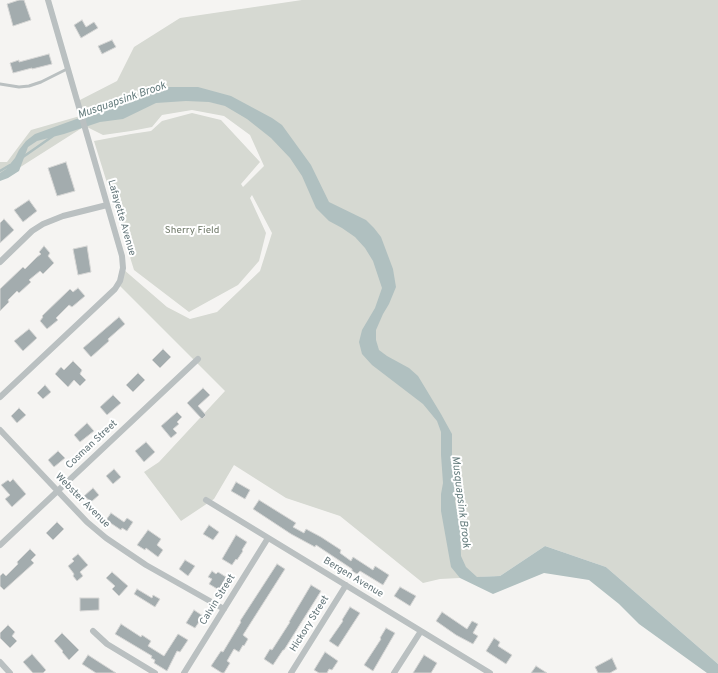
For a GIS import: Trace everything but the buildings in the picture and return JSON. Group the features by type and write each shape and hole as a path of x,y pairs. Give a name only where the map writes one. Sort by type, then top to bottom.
{"street":[{"name":"Lafayette Avenue","path":"0,397 115,289 120,281 123,268 123,260 48,0"},
{"path":"0,262 32,231 43,224 63,216 107,205"},
{"name":"Cosman Street","path":"0,545 198,359"},
{"name":"Webster Avenue","path":"0,430 87,522 106,538 126,553 224,609"},
{"name":"Bergen Avenue","path":"206,500 490,673"},
{"name":"Calvin Street","path":"184,673 268,538"},
{"name":"Hickory Street","path":"290,673 346,585"},
{"path":"92,631 107,644 155,673"},
{"path":"394,673 421,631"},
{"path":"0,662 10,673"}],"lane":[{"path":"0,84 19,87 29,86 68,69"}],"green space":[{"name":"Sherry Field","path":"302,0 718,0 718,664 606,567 545,546 500,576 440,579 423,583 340,516 286,498 234,465 214,499 181,521 144,472 159,462 225,391 118,284 123,269 167,307 190,319 217,312 260,271 272,233 252,195 250,198 266,233 259,261 238,285 189,312 134,270 94,141 151,131 162,121 192,113 221,120 260,162 241,184 243,187 264,166 250,135 224,116 192,110 162,115 152,127 131,131 103,135 85,126 0,180 0,162 7,162 31,130 80,116 78,101 117,81 134,47 180,18"}],"shaded area":[{"path":"169,87 198,87 231,96 282,125 311,165 329,202 366,220 381,237 393,269 396,287 376,330 376,340 379,350 409,368 418,376 452,434 452,459 459,470 461,480 456,492 455,502 460,525 461,556 466,567 477,577 500,576 545,546 606,567 718,664 718,673 707,673 639,624 619,604 589,580 544,573 493,594 460,578 451,567 441,511 441,494 443,483 441,432 437,421 423,404 372,365 362,354 359,342 362,330 375,308 382,288 373,261 365,248 355,237 329,221 316,208 302,176 290,158 271,138 247,119 225,106 209,102 186,101 156,103 123,119 100,122 37,141 28,147 19,171 0,181 0,173 6,169 15,158 26,141 35,134 93,113 110,109"}],"waterway":[{"name":"Musquapsink Brook","path":"23,157 53,136"},
{"name":"Musquapsink Brook","path":"0,171 10,165"}]}
